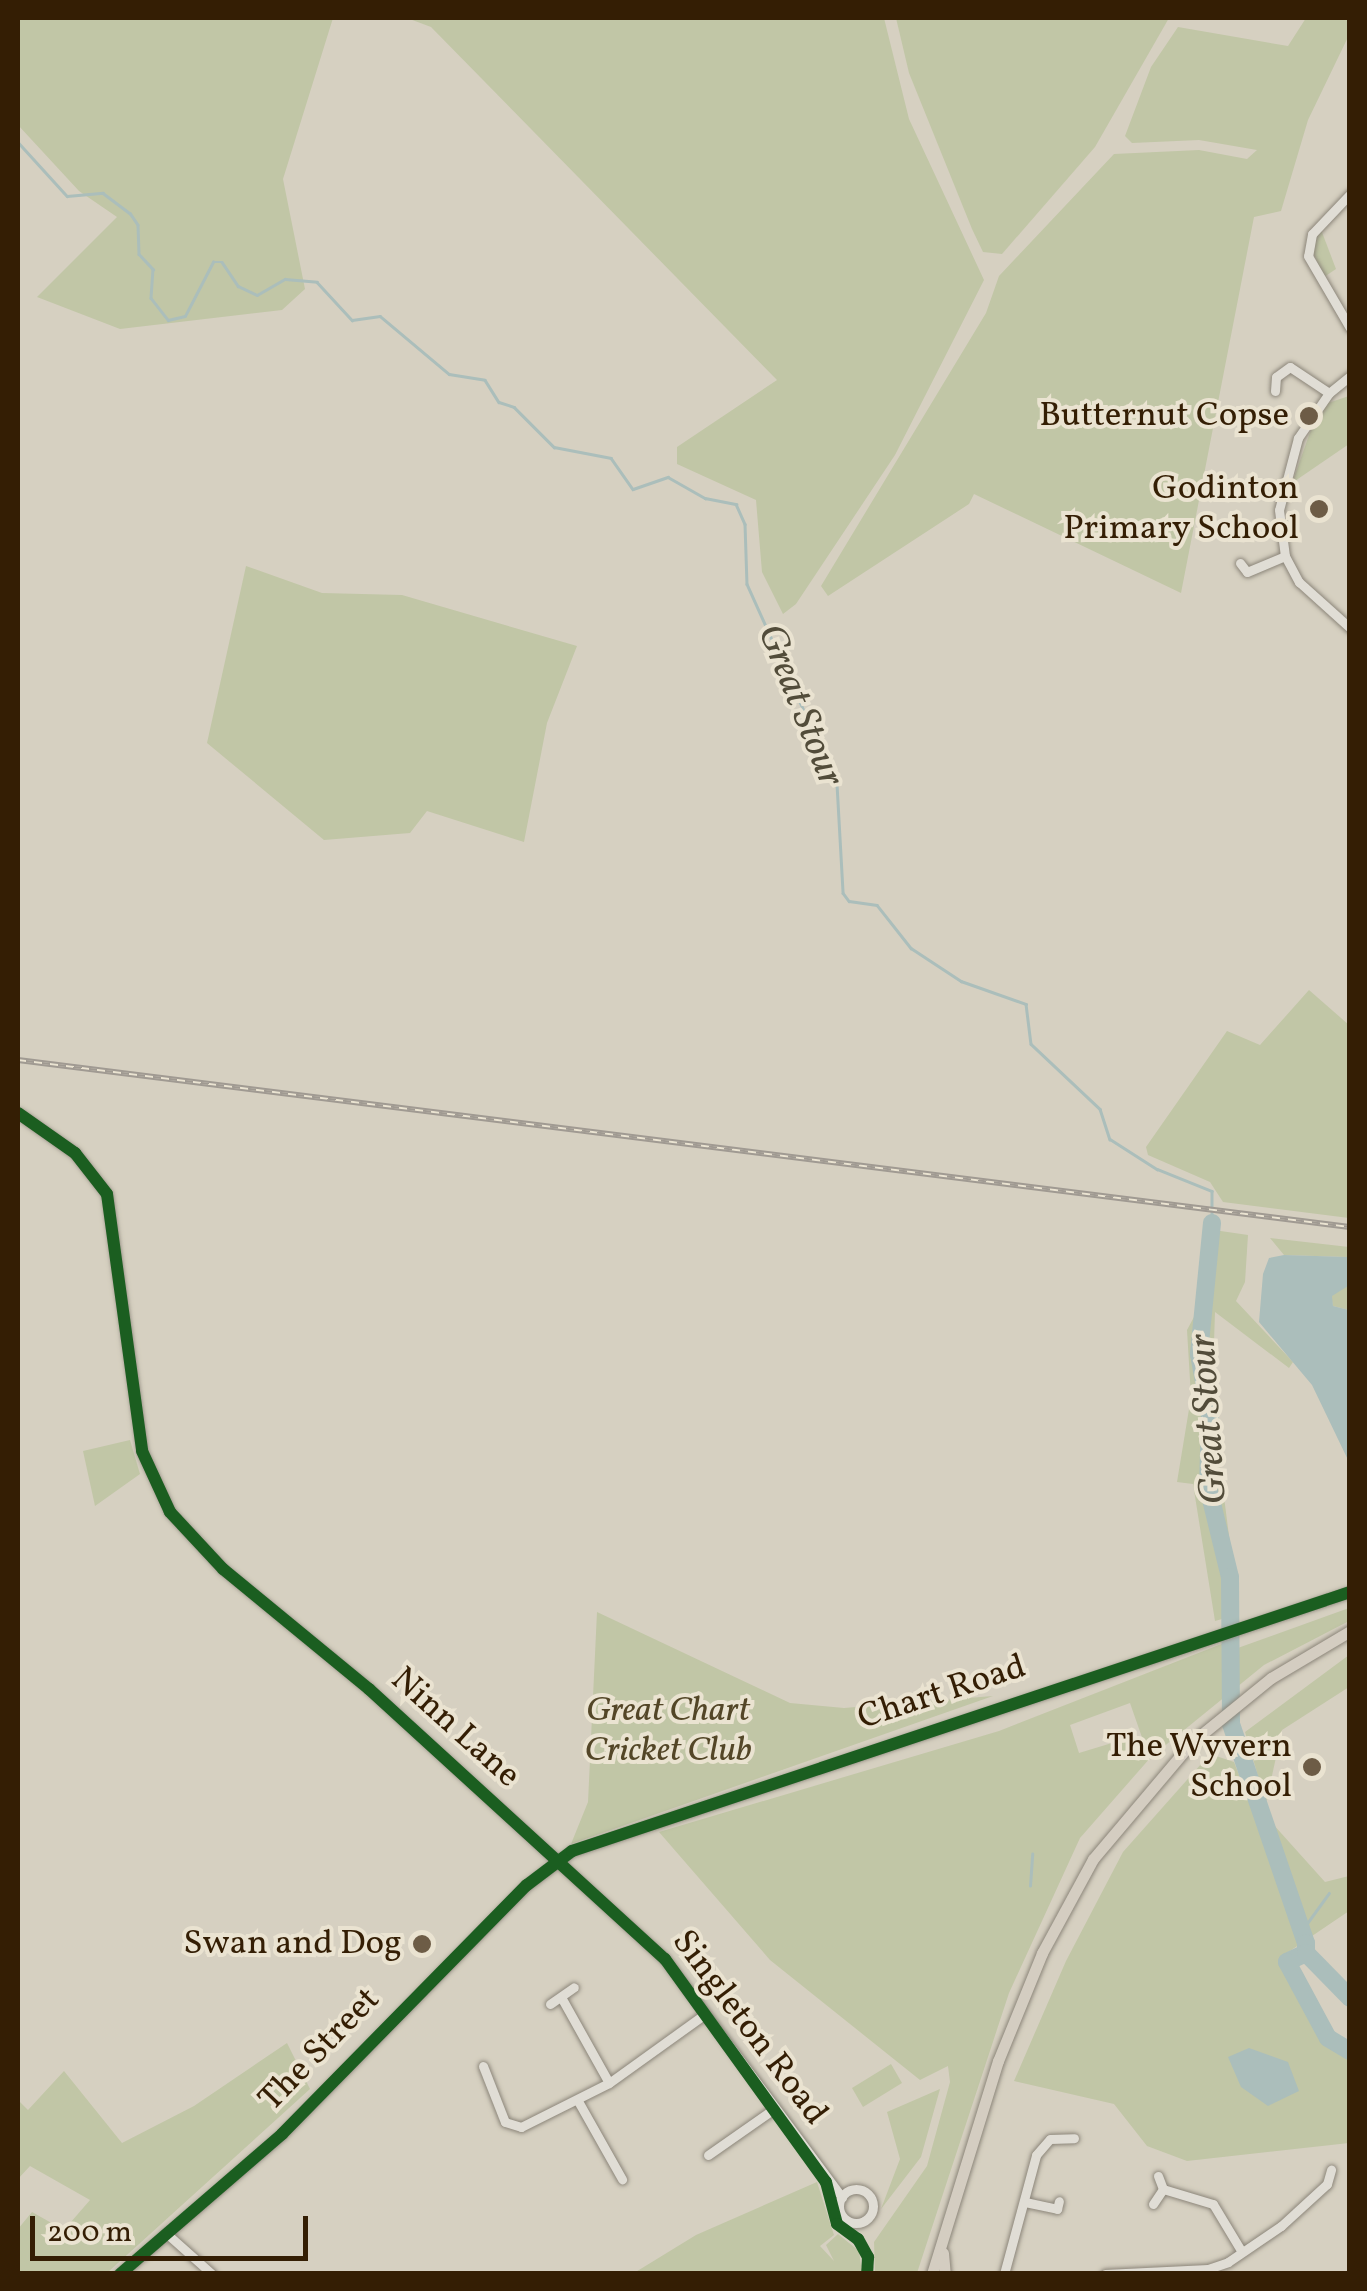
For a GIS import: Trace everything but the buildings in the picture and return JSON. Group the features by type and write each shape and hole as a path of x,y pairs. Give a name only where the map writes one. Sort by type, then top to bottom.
{"main road":[{"path":"932,2274 943,2252 998,2061 1058,1922 1126,1816 1218,1719 1247,1696 1350,1631"},
{"path":"943,2252 945,2274"}],"street":[{"path":"1350,194 1320,223 1308,246 1320,282 1350,328"},
{"path":"1265,371 1276,376 1298,368 1329,393"},
{"path":"1275,391 1276,376"},
{"path":"1350,376 1329,393 1290,461 1279,510 1285,556 1313,600 1350,628"},
{"path":"1244,572 1285,556"},
{"name":"Ninn Lane","path":"18,1113 74,1153 107,1194 142,1452 162,1498 223,1569 312,1642 557,1861"},
{"name":"Chart Road","path":"557,1861 878,1745 1350,1592"},
{"name":"Singleton Road","path":"557,1861 665,1959 842,2197"},
{"name":"The Street","path":"120,2274 282,2134 557,1861"},
{"path":"550,2004 574,1987"},
{"path":"561,1997 608,2082"},
{"path":"483,2066 512,2126 578,2101 705,2014"},
{"path":"478,2084 490,2079"},
{"path":"578,2101 611,2172 622,2179"},
{"path":"708,2156 775,2108"},
{"path":"1042,2130 1050,2139"},
{"path":"1004,2274 1036,2155 1050,2139 1074,2138"},
{"path":"1105,2274 1208,2269 1242,2252 1327,2184 1330,2170"},
{"path":"1153,2204 1162,2189 1158,2176"},
{"path":"1162,2189 1213,2204 1242,2252"},
{"path":"1024,2202 1058,2210 1060,2202"},
{"path":"166,2234 212,2274"}],"green space":[{"path":"18,18 333,18 283,179 305,289 282,310 120,329 37,297 117,217 79,191 18,125"},
{"path":"407,18 884,18 909,119 984,280 895,455 796,604 783,614 762,572 756,500 677,464 677,447 777,380 431,27"},
{"path":"896,18 1169,18 1095,147 1002,254 983,252 972,229 909,73"},
{"path":"1306,18 1349,18 1349,35 1308,120 1281,211 1254,217 1181,593 974,494 969,504 828,596 821,586 986,313 999,276 1114,154 1199,150 1247,159 1257,150 1199,140 1132,143 1125,136 1151,67 1178,27 1288,46"},
{"path":"1320,227 1336,269 1324,277 1312,250"},
{"path":"1349,396 1349,444 1292,483 1313,424 1328,403"},
{"path":"246,566 322,593 402,595 577,646 547,723 524,842 427,811 410,833 324,840 207,743"},
{"path":"1309,990 1349,1025 1349,1218 1223,1202 1210,1182 1148,1155 1146,1147 1227,1031 1260,1045"},
{"path":"1207,1229 1248,1235 1245,1282 1236,1301 1293,1362 1289,1368 1215,1312 1212,1403 1239,1614 1215,1621 1193,1484 1177,1482 1191,1397 1187,1330 1202,1302"},
{"path":"1270,1238 1349,1247 1349,1310 1333,1306 1331,1296 1348,1257 1284,1255"},
{"path":"130,1440 140,1474 95,1506 83,1451"},
{"path":"1349,1608 1349,1621 1264,1665 1151,1757 1080,1838 1009,1993 917,2273 875,2273 874,2242 927,2166 950,2082 948,2066 920,2080 770,1960 659,1832 999,1731 1224,1643 1235,1649","holes":["1130,1703 1145,1746 1138,1747 1135,1736 1079,1753 1070,1725"]},
{"name":"Great Chart Cricket Club","path":"597,1612 790,1703 844,1708 993,1696 571,1844 588,1802"},
{"path":"1349,1655 1349,1687 1282,1730 1266,1803 1245,1732"},
{"path":"1210,1754 1234,1762 1255,1815 1264,1814 1325,1882 1349,1876 1349,1911 1281,1957 1315,2029 1349,2059 1349,2143 1187,2161 1147,2146 1114,2104 1014,2081 1066,1961 1123,1852"},
{"path":"287,2043 310,2089 107,2273 18,2273 18,2229 32,2212 64,2230 90,2200 30,2166 18,2179 18,2100 28,2110 64,2071 122,2143 194,2106"},
{"path":"891,2064 902,2083 863,2107 852,2088"},
{"path":"940,2089 921,2157 881,2209 900,2159 887,2112"},
{"path":"817,2182 834,2235 820,2246 834,2261 826,2245 838,2234 859,2251 862,2273 634,2273 696,2235"}],"shaded area":[{"path":"1348,1257 1348,1286 1332,1296 1333,1306 1349,1310 1349,1462 1312,1385 1259,1322 1263,1274 1269,1258"},
{"path":"1249,2048 1288,2062 1299,2091 1268,2106 1241,2087 1228,2057"}],"waterway":[{"name":"Great Stour","path":"18,142 67,196 103,193 130,213 138,225 139,254 153,269 151,298 168,320 185,316 213,262 222,262 238,286 257,295 285,279 317,282 352,320 380,316 449,374 485,380 499,402 514,407 554,447 611,458 633,489 668,477 705,498 736,504 745,524 747,584 837,784 843,893 849,901 877,905 911,948 961,981 1026,1004 1031,1044 1100,1109 1110,1139 1157,1169 1212,1191 1212,1223"},
{"name":"Great Stour","path":"1212,1223 1199,1354 1210,1416 1208,1487 1230,1577 1231,1724 1306,1943 1306,1953 1287,1962 1328,2038 1350,2051"},
{"path":"1030,1886 1032,1854"},
{"path":"1306,1943 1303,1929 1329,1893"},
{"path":"1306,1953 1350,1998"}],"railway":[{"path":"18,1060 1350,1227"}],"cycle path":[{"path":"18,1113 75,1153 107,1194 142,1451 170,1512 223,1569 369,1689 665,1959 826,2182 837,2224 858,2239 868,2257 867,2274"},
{"path":"120,2274 282,2134 527,1885 572,1851 1350,1592"}],"place":[{"name":"Butternut Copse","path":"1309,416"},
{"name":"Godinton Primary School","path":"1319,509"},
{"name":"The Wyvern School","path":"1312,1767"},
{"name":"Swan and Dog","path":"422,1944"}]}
